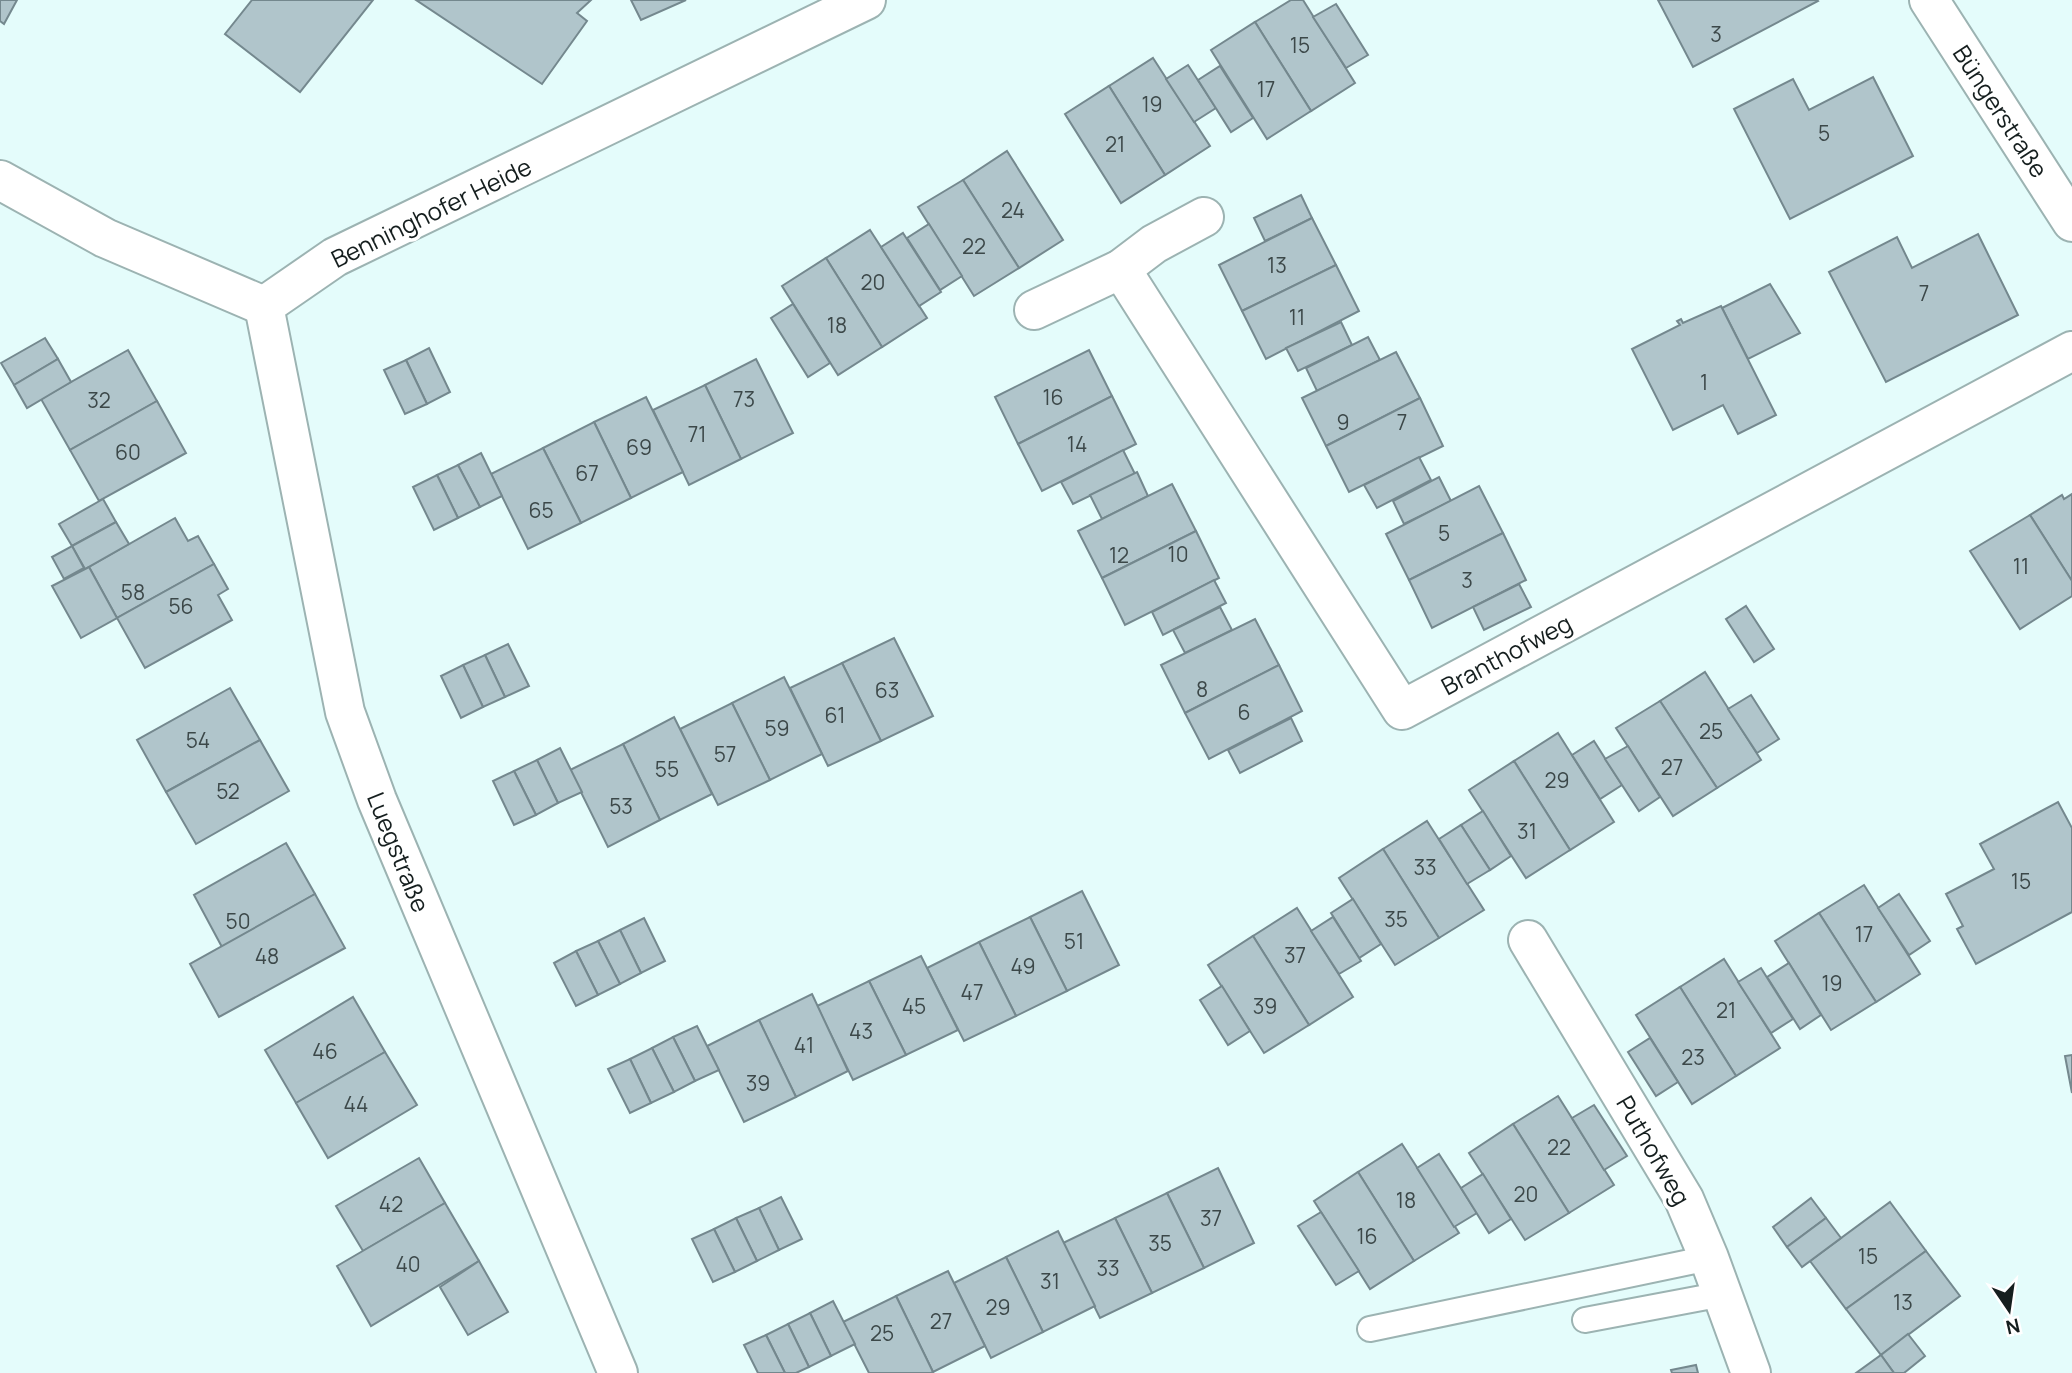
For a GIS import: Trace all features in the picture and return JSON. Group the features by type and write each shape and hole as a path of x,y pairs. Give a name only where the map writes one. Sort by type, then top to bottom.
{"street":[{"name":"Benninghofer Heide","path":"264,306 335,257 866,0"},
{"name":"Büngerstraße","path":"1929,0 2072,222"},
{"path":"0,180 106,238 264,306"},
{"path":"1034,310 1121,269 1154,244 1204,216"},
{"name":"Branthofweg","path":"1121,269 1402,710 2072,351"},
{"name":"Luegstraße","path":"264,306 345,712 382,813 618,1373"},
{"name":"Puthofweg","path":"1528,940 1684,1199 1723,1294 1751,1373"}],"lane":[{"path":"1370,1329 1709,1258"},
{"path":"1585,1320 1723,1294"}],"building":[{"path":"0,0 17,0 4,24 0,21"},
{"path":"252,0 373,0 300,92 225,34"},
{"path":"416,0 591,0 577,13 587,21 542,84"},
{"path":"631,0 686,0 641,20"},
{"path":"1291,0 1303,0 1355,83 1311,111 1255,22"},
{"path":"1658,0 1817,0 1818,1 1693,67"},
{"path":"1336,4 1368,55 1346,68 1313,17"},
{"path":"1255,22 1311,111 1267,139 1211,50"},
{"path":"1153,58 1210,146 1165,175 1109,86"},
{"path":"1188,65 1216,108 1194,122 1166,79"},
{"path":"1220,66 1253,118 1231,132 1198,80"},
{"path":"1873,77 1913,156 1790,219 1734,109 1793,79 1809,110"},
{"path":"1109,86 1165,175 1121,203 1065,114"},
{"path":"1007,151 1063,240 1019,268 963,180"},
{"path":"963,180 1019,268 974,296 918,207"},
{"path":"1301,195 1312,218 1265,241 1254,218"},
{"path":"1312,218 1336,265 1242,311 1219,265"},
{"path":"929,224 962,276 940,290 907,238"},
{"path":"870,230 927,318 882,347 826,258"},
{"path":"903,233 941,292 919,306 881,247"},
{"path":"1978,234 2018,315 1886,382 1829,272 1897,237 1912,268"},
{"path":"826,258 882,347 838,375 782,286"},
{"path":"1336,265 1359,311 1266,359 1242,311"},
{"path":"1770,284 1800,333 1748,359 1722,308"},
{"path":"793,304 830,363 808,377 771,318"},
{"path":"1721,306 1776,415 1738,434 1723,405 1673,430 1632,349 1680,325 1677,321 1681,319 1683,323"},
{"path":"1341,322 1352,345 1298,371 1286,348"},
{"path":"1368,337 1380,360 1317,391 1306,368"},
{"path":"45,338 58,359 14,385 1,363"},
{"path":"429,348 450,392 427,404 406,360"},
{"path":"128,350 157,401 70,450 41,399"},
{"path":"1089,350 1112,396 1018,444 995,397"},
{"path":"1396,352 1420,398 1326,446 1302,398"},
{"path":"58,359 71,382 27,408 14,385"},
{"path":"756,359 793,433 741,459 705,385"},
{"path":"406,360 427,404 405,414 384,370"},
{"path":"705,385 741,459 689,485 653,410"},
{"path":"1112,396 1136,444 1042,491 1018,444"},
{"path":"646,397 683,472 631,498 594,422"},
{"path":"1420,398 1443,446 1349,492 1326,446"},
{"path":"157,401 186,453 99,501 70,450"},
{"path":"594,422 631,498 581,523 543,448"},
{"path":"543,448 581,523 528,549 491,474"},
{"path":"1123,450 1135,474 1073,504 1061,482"},
{"path":"481,453 502,496 480,507 458,465"},
{"path":"1419,457 1431,480 1377,508 1364,485"},
{"path":"458,465 480,507 458,518 437,475"},
{"path":"1137,472 1148,496 1102,519 1090,495"},
{"path":"437,475 458,518 434,530 413,487"},
{"path":"1439,477 1451,501 1404,524 1393,501"},
{"path":"1172,484 1196,531 1102,578 1078,531"},
{"path":"1479,486 1503,533 1409,580 1386,534"},
{"path":"2072,494 2072,581 2030,515 2062,495 2064,499"},
{"path":"103,499 116,522 72,546 59,524"},
{"path":"2030,515 2072,581 2072,596 2020,629 1970,551"},
{"path":"175,518 188,541 198,536 214,564 117,618 89,567"},
{"path":"116,522 129,544 85,569 72,546"},
{"path":"1196,531 1219,578 1125,625 1102,578"},
{"path":"1503,533 1526,580 1432,628 1409,580"},
{"path":"72,546 84,568 64,579 52,557"},
{"path":"214,564 228,589 218,595 232,620 145,668 117,618"},
{"path":"89,567 117,618 81,638 52,586"},
{"path":"1214,580 1226,603 1163,635 1152,612"},
{"path":"1519,584 1531,607 1484,630 1473,607"},
{"path":"1746,606 1774,649 1754,662 1726,619"},
{"path":"1220,607 1232,630 1185,653 1173,630"},
{"path":"1255,619 1279,665 1185,713 1161,665"},
{"path":"894,638 933,716 881,741 842,663"},
{"path":"508,644 529,686 505,697 485,655"},
{"path":"485,655 505,697 483,707 463,665"},
{"path":"842,663 881,741 828,766 790,688"},
{"path":"463,665 483,707 461,718 441,676"},
{"path":"1279,665 1302,711 1209,759 1185,713"},
{"path":"1705,672 1761,760 1717,788 1660,701"},
{"path":"784,677 822,754 770,780 732,703"},
{"path":"230,688 260,740 166,792 137,740"},
{"path":"1751,695 1779,739 1757,753 1728,709"},
{"path":"1660,701 1717,788 1673,816 1616,728"},
{"path":"732,703 770,780 718,805 680,729"},
{"path":"674,717 712,794 660,820 623,744"},
{"path":"1291,718 1302,741 1240,773 1228,750"},
{"path":"1558,733 1614,822 1570,850 1514,761"},
{"path":"260,740 289,791 196,844 166,792"},
{"path":"1594,741 1622,785 1600,799 1572,755"},
{"path":"623,744 660,820 608,847 570,770"},
{"path":"1628,746 1660,797 1639,811 1605,759"},
{"path":"560,748 582,792 558,803 537,760"},
{"path":"537,760 558,803 536,815 514,771"},
{"path":"1514,761 1570,850 1526,878 1469,790"},
{"path":"514,771 536,815 514,825 493,781"},
{"path":"2058,802 2072,828 2072,912 1976,964 1957,929 1963,926 1946,894 1994,869 1980,844"},
{"path":"1483,811 1511,856 1490,870 1461,825"},
{"path":"1427,821 1484,910 1439,938 1383,849"},
{"path":"1461,825 1490,870 1467,884 1439,839"},
{"path":"286,843 315,894 222,947 194,895"},
{"path":"1383,849 1439,938 1395,965 1339,878"},
{"path":"1864,885 1920,974 1876,1002 1819,913"},
{"path":"1082,891 1119,965 1067,991 1030,917"},
{"path":"315,894 345,948 219,1017 190,964"},
{"path":"1899,894 1930,941 1909,955 1878,908"},
{"path":"1353,899 1381,944 1359,958 1331,913"},
{"path":"1297,908 1353,997 1309,1025 1253,936"},
{"path":"1819,913 1876,1002 1831,1030 1775,941"},
{"path":"1030,917 1067,991 1016,1016 979,942"},
{"path":"1333,917 1361,961 1339,974 1311,931"},
{"path":"644,918 665,961 641,973 620,930"},
{"path":"620,930 641,973 620,984 598,941"},
{"path":"1253,936 1309,1025 1264,1053 1208,965"},
{"path":"598,941 620,984 598,995 576,951"},
{"path":"979,942 1016,1016 964,1041 927,968"},
{"path":"576,951 598,995 576,1006 554,963"},
{"path":"921,956 958,1030 906,1055 869,981"},
{"path":"1724,959 1780,1048 1736,1076 1680,987"},
{"path":"1789,963 1821,1015 1800,1029 1767,977"},
{"path":"1761,968 1793,1019 1771,1033 1738,982"},
{"path":"869,981 906,1055 853,1080 817,1006"},
{"path":"1222,986 1250,1031 1228,1045 1200,1000"},
{"path":"1680,987 1736,1076 1692,1104 1636,1015"},
{"path":"812,994 848,1071 796,1097 759,1020"},
{"path":"353,997 385,1052 296,1103 265,1050"},
{"path":"759,1020 796,1097 744,1122 707,1046"},
{"path":"697,1026 719,1070 695,1081 673,1037"},
{"path":"673,1037 695,1081 674,1092 652,1048"},
{"path":"1650,1038 1678,1082 1656,1096 1628,1052"},
{"path":"652,1048 674,1092 651,1103 630,1059"},
{"path":"385,1052 417,1105 328,1158 296,1103"},
{"path":"2072,1055 2072,1093 2065,1056"},
{"path":"630,1059 651,1103 630,1113 608,1069"},
{"path":"1558,1096 1614,1185 1569,1213 1513,1124"},
{"path":"1594,1105 1627,1156 1604,1170 1572,1118"},
{"path":"1513,1124 1569,1213 1525,1240 1469,1153"},
{"path":"1402,1144 1459,1233 1414,1261 1358,1172"},
{"path":"1439,1154 1477,1213 1454,1227 1417,1168"},
{"path":"419,1158 445,1203 363,1251 336,1206"},
{"path":"1218,1168 1254,1243 1204,1268 1167,1193"},
{"path":"1358,1172 1414,1261 1370,1289 1314,1201"},
{"path":"1483,1174 1511,1219 1489,1233 1461,1188"},
{"path":"1167,1193 1204,1268 1152,1293 1115,1218"},
{"path":"781,1197 802,1239 779,1250 759,1208"},
{"path":"1811,1198 1826,1218 1787,1247 1773,1227"},
{"path":"1890,1202 1926,1251 1846,1309 1810,1261"},
{"path":"445,1203 479,1261 371,1326 337,1266"},
{"path":"759,1208 779,1250 757,1261 736,1218"},
{"path":"1321,1212 1359,1271 1336,1285 1298,1226"},
{"path":"736,1218 757,1261 735,1272 714,1229"},
{"path":"1115,1218 1152,1293 1100,1318 1063,1243"},
{"path":"1826,1218 1841,1238 1802,1267 1787,1247"},
{"path":"714,1229 735,1272 713,1282 692,1239"},
{"path":"1058,1231 1095,1306 1043,1332 1006,1257"},
{"path":"1926,1251 1960,1296 1881,1355 1846,1309"},
{"path":"1006,1257 1043,1332 991,1358 954,1283"},
{"path":"479,1261 508,1312 468,1335 440,1287"},
{"path":"948,1271 985,1346 933,1372 896,1296"},
{"path":"896,1296 933,1372 931,1373 869,1373 843,1322"},
{"path":"833,1301 855,1344 831,1356 810,1313"},
{"path":"810,1313 831,1356 809,1367 788,1324"},
{"path":"788,1324 809,1367 796,1373 785,1373 766,1335"},
{"path":"1908,1334 1925,1356 1904,1373 1894,1373 1881,1355"},
{"path":"766,1335 785,1373 758,1373 744,1345"},
{"path":"1881,1355 1894,1373 1856,1373"},
{"path":"1696,1365 1698,1373 1672,1373 1671,1370"}]}
